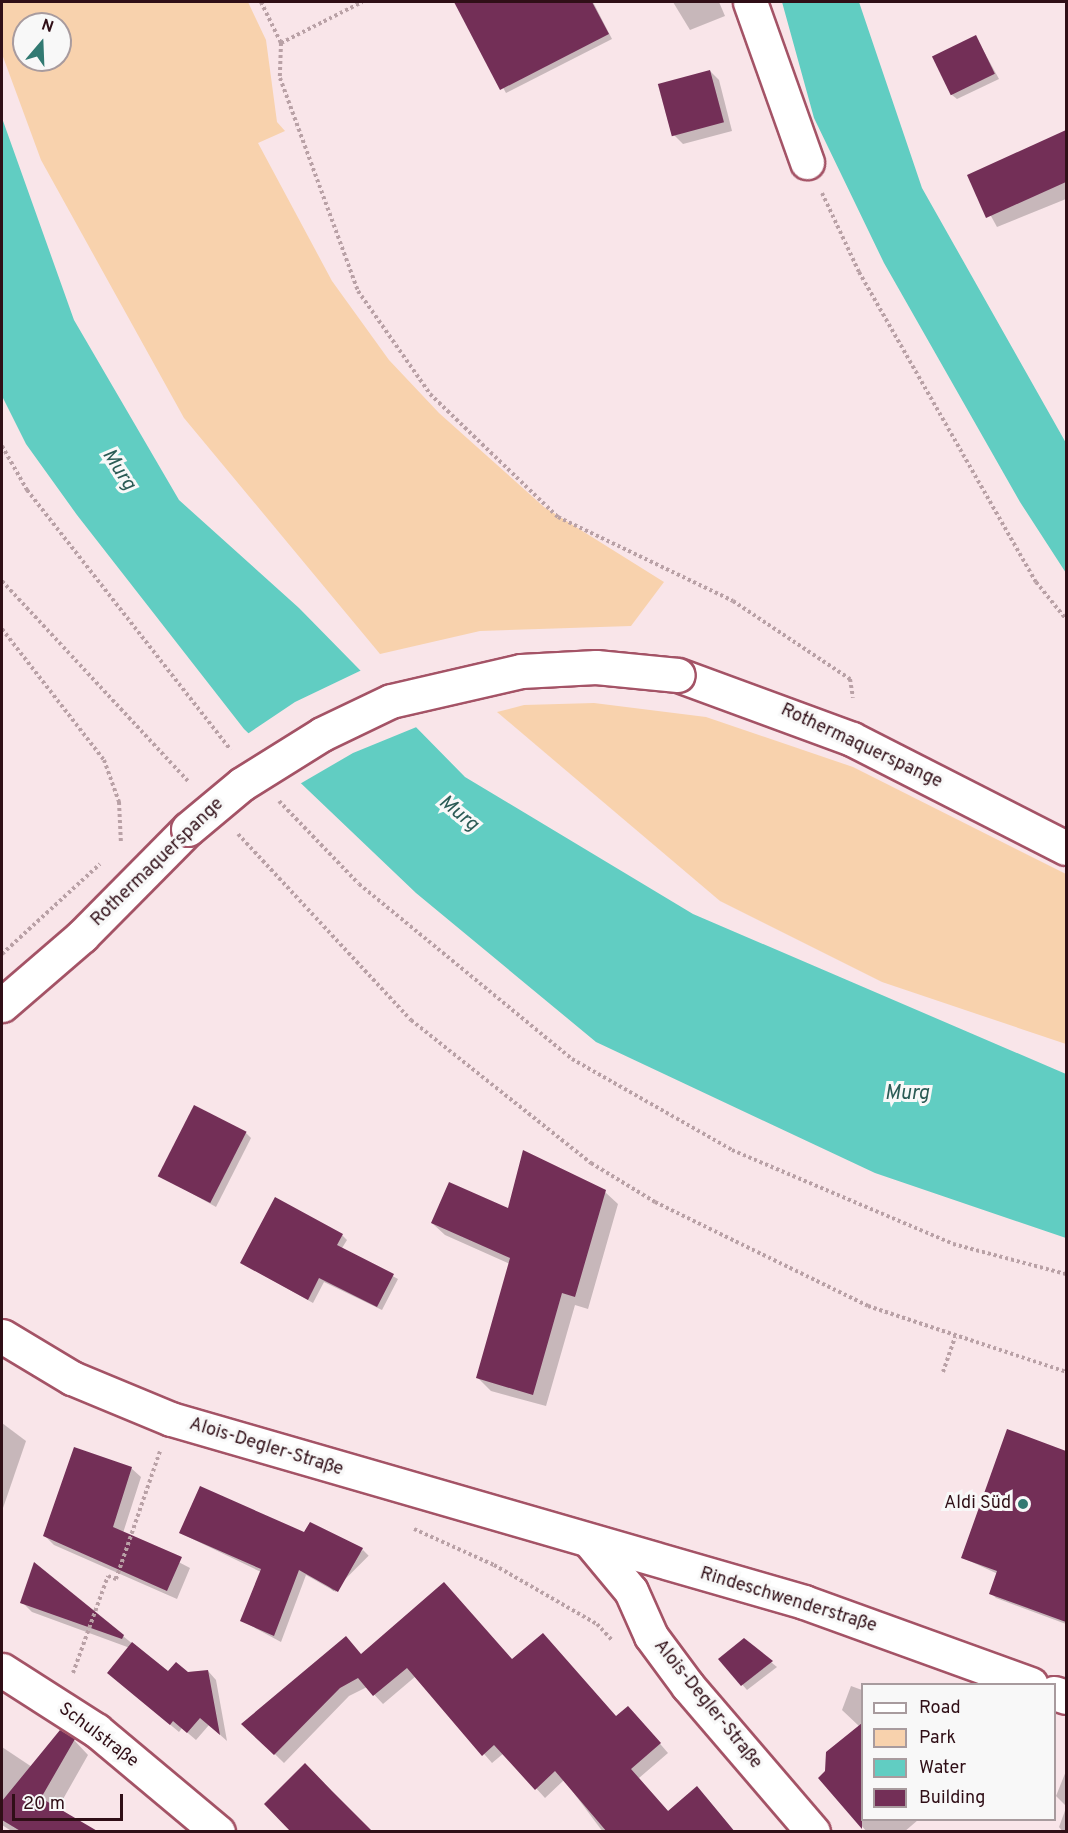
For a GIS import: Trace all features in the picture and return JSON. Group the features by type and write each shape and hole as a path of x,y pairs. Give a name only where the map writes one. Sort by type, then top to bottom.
{"street":[{"path":"750,2 807,162"},
{"name":"Rothermaquerspange","path":"2,1005 82,936 188,829 262,771 322,734 392,701 521,671 596,667 678,675 852,739 1066,848"},
{"name":"Alois-Degler-Straße","path":"2,1336 72,1378 171,1419 543,1530"},
{"name":"Rindeschwenderstraße","path":"543,1530 804,1602 1028,1683"},
{"name":"Alois-Degler-Straße","path":"591,1543 631,1591 651,1636 688,1686 813,1832"},
{"name":"Schulstraße","path":"2,1670 60,1707 218,1832"}],"path":[{"path":"261,2 281,44 280,78 358,291 430,394 558,517 733,601 850,679 853,698"},
{"path":"281,44 362,2"},
{"path":"807,162 859,272 1036,582 1066,619"},
{"path":"2,446 27,490 233,753"},
{"path":"2,581 194,788"},
{"path":"2,629 104,760 119,802 121,844 113,851"},
{"path":"272,794 359,884 573,1059 732,1150 953,1244 1066,1274"},
{"path":"234,830 411,1020 591,1163 786,1268 868,1306 1066,1372"},
{"path":"2,954 105,859"},
{"path":"943,1372 954,1336"},
{"path":"60,1707 108,1576 116,1579 171,1419"},
{"path":"409,1527 514,1577 597,1624 620,1648"}],"green space":[{"path":"2,2 248,2 266,40 277,122 285,131 258,143 332,281 389,360 439,413 544,507 664,582 631,626 480,631 380,654 184,418 41,160 2,54"},
{"path":"594,703 706,717 853,767 1066,874 1066,1044 882,982 720,901 497,712 524,705"}],"water":[{"path":"782,2 859,2 922,188 1066,443 1066,573 1020,502 884,263 814,118"},
{"name":"Murg","path":"2,118 74,320 179,500 299,608 465,777 693,914 1066,1074 1066,1238 875,1173 596,1042 416,893 244,729 77,515 26,444 2,396"}],"pier":[{"path":"364,669 419,726 353,753 298,785 246,735 295,702"}],"building":[{"path":"454,2 592,2 609,34 500,90"},
{"path":"976,35 995,74 951,95 932,56"},
{"path":"710,70 724,122 672,136 658,84"},
{"path":"1066,130 1066,182 986,218 967,175"},
{"path":"194,1105 247,1132 210,1203 158,1176"},
{"path":"523,1150 606,1190 575,1297 562,1293 533,1395 476,1378 510,1258 431,1223 449,1182 508,1208"},
{"path":"275,1197 343,1234 337,1245 394,1274 377,1307 319,1278 308,1300 240,1263"},
{"name":"Aldi Süd","path":"1007,1429 1066,1451 1066,1622 989,1594 997,1571 961,1558"},
{"path":"74,1447 132,1467 113,1527 182,1557 167,1591 43,1536"},
{"path":"200,1486 304,1532 310,1522 363,1548 338,1592 299,1570 274,1636 240,1621 261,1569 179,1533"},
{"path":"34,1562 124,1635 122,1639 20,1603"},
{"path":"444,1582 512,1659 543,1633 616,1716 628,1706 661,1743 631,1769 668,1811 697,1786 735,1832 607,1832 555,1771 535,1790 494,1745 482,1756 407,1668 373,1696 358,1678 340,1688 274,1755 241,1724 346,1636 361,1654"},
{"path":"744,1638 773,1661 741,1686 718,1659"},
{"path":"132,1642 168,1671 176,1662 188,1672 208,1670 220,1735 200,1718 187,1733 173,1721 170,1725 107,1673"},
{"path":"861,1724 862,1829 818,1778 825,1771 826,1752"},
{"path":"60,1730 75,1739 41,1798 99,1832 22,1832 2,1820 2,1801"},
{"path":"305,1763 373,1832 291,1832 264,1804"}],"place":[{"name":"Aldi Süd","path":"1023,1504"}]}
